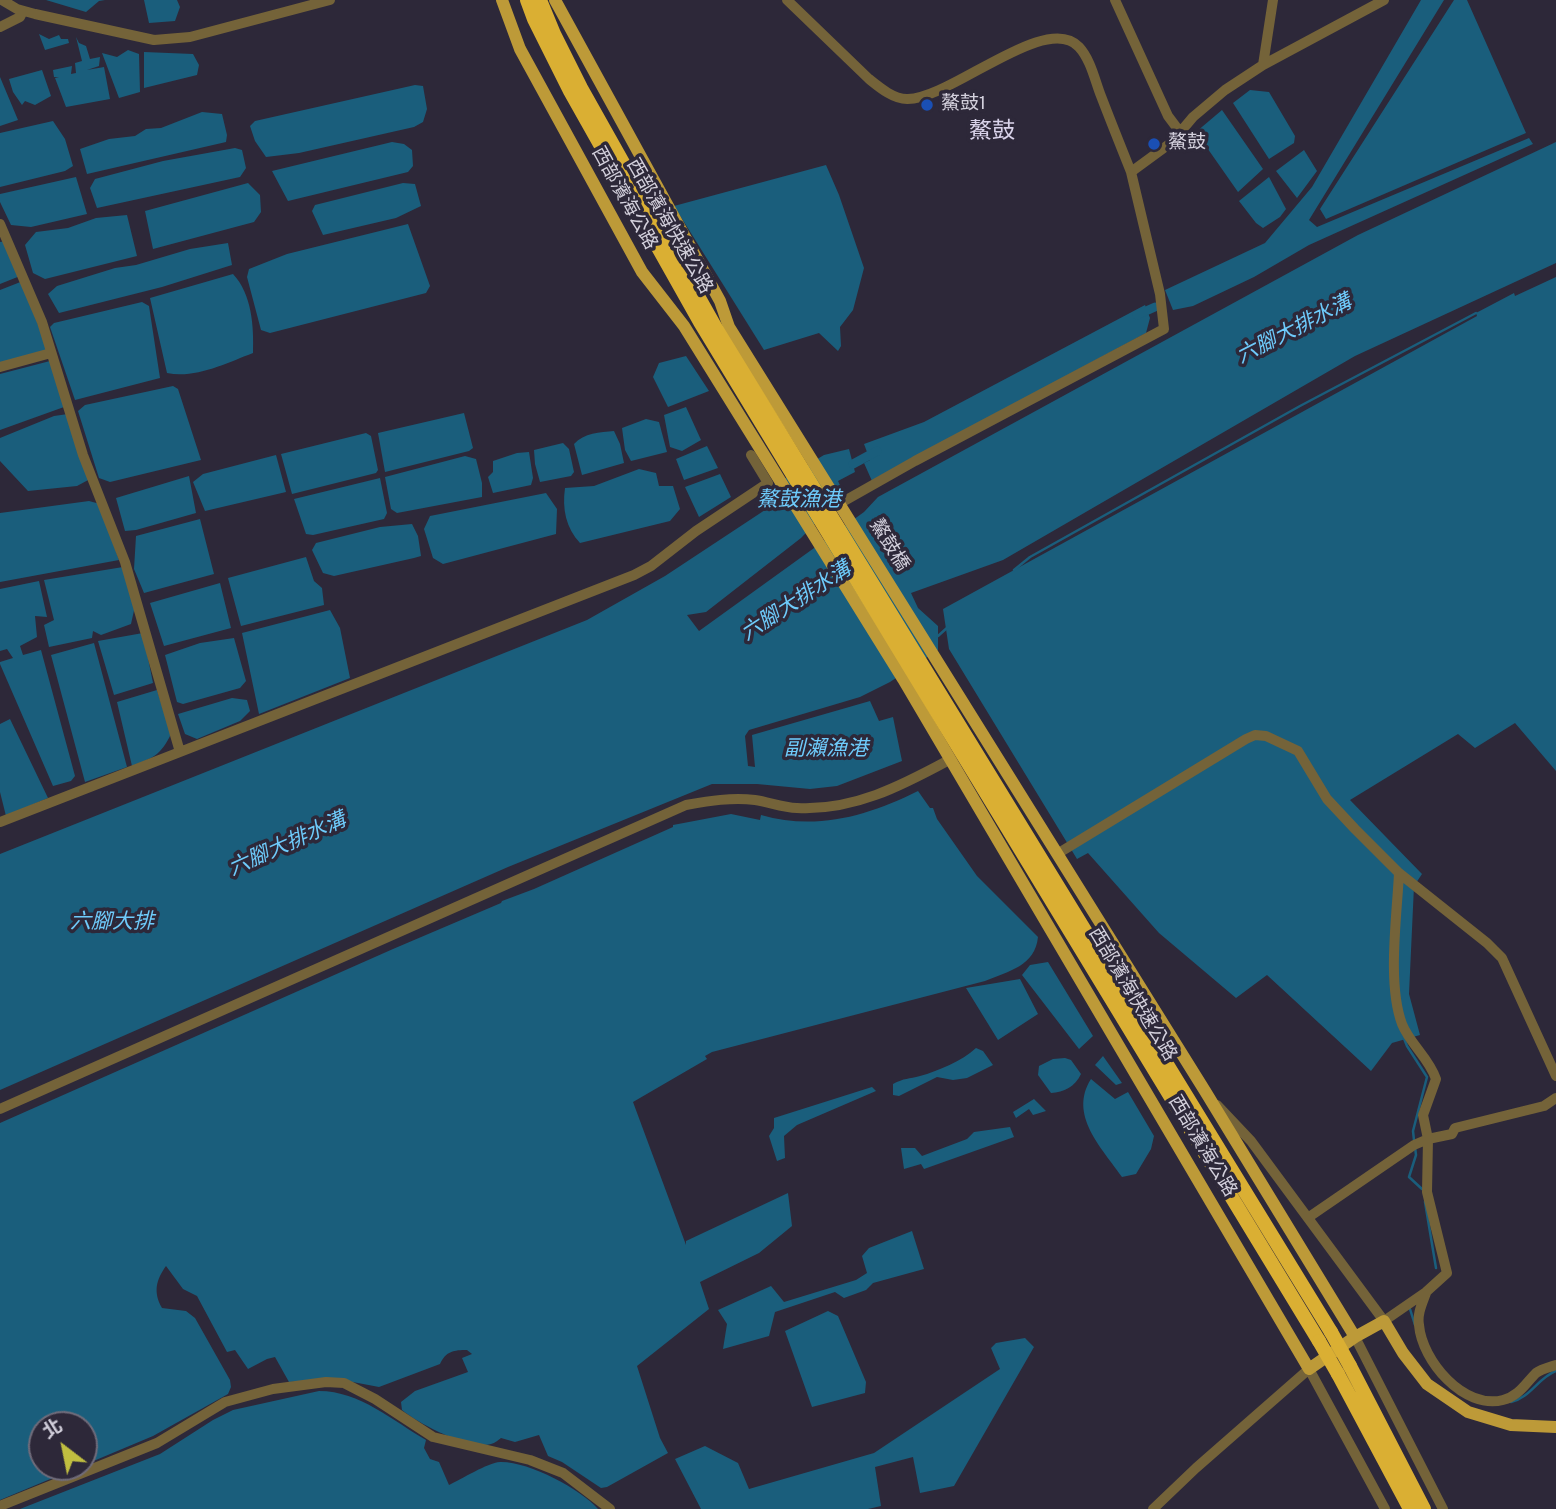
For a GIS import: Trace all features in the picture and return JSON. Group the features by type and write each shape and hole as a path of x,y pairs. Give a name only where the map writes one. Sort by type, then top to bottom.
{"highway":[{"name":"西部濱海快速公路","path":"527,0 570,91 633,207 700,322 794,464"},
{"name":"西部濱海快速公路","path":"540,0 581,88 794,464"},
{"path":"794,464 912,670"},
{"name":"西部濱海快速公路","path":"912,670 1344,1370"},
{"path":"1344,1370 1410,1509"},
{"path":"1344,1370 1424,1509"}],"main road":[{"name":"西部濱海公路","path":"502,0 520,50 642,272 794,464"},
{"name":"西部濱海公路","path":"555,0 720,301 729,327 794,464"},
{"name":"鰲鼓橋","path":"794,464 839,504 937,659"},
{"name":"西部濱海公路","path":"937,659 1354,1337"},
{"name":"西部濱海公路","path":"912,670 949,760 1309,1369"},
{"path":"1309,1369 1354,1337 1384,1321 1403,1353 1427,1384 1468,1412 1511,1425 1556,1427"}],"street":[{"path":"2,0 23,11 154,40 190,37 330,0"},
{"path":"787,0 869,79 882,89 906,99 919,97 951,84 1038,41 1058,37 1072,40 1087,58 1131,172 1160,294 1164,329 839,504"},
{"path":"1115,0 1168,116 1180,132"},
{"path":"1263,65 1273,0"},
{"path":"1131,172 1156,156 1210,102 1263,65 1384,0"},
{"path":"0,27 14,22 23,11"},
{"path":"0,223 43,322 83,455 125,562 180,752"},
{"path":"0,367 51,352"},
{"path":"0,822 634,575 651,566 696,531 768,483 751,455"},
{"path":"1057,855 1246,739 1266,736 1298,751 1327,799 1399,873 1502,958 1556,1076"},
{"path":"0,1109 686,805 718,799 754,800 794,808 851,804 893,788 949,760"},
{"path":"1205,1091 1251,1141 1384,1321 1426,1292 1447,1273 1427,1192 1428,1139 1423,1115 1436,1079 1429,1064 1407,1036 1395,994 1399,873"},
{"path":"1309,1217 1414,1145 1452,1134 1455,1128 1544,1106 1556,1098"},
{"path":"1426,1292 1419,1313 1422,1339 1436,1364 1454,1387 1474,1399 1494,1402 1506,1400 1520,1392 1538,1371 1556,1365"},
{"path":"1354,1337 1443,1509"},
{"path":"1153,1509 1309,1369 1385,1509"},
{"path":"0,1506 157,1443 225,1402 273,1389 326,1382 344,1383 375,1399 433,1437 530,1461 563,1473 610,1509"}],"water":[{"path":"46,0 105,0 99,1 86,12"},
{"path":"144,0 177,0 180,7 175,21 149,23"},
{"path":"1421,0 1444,0 1309,220 1317,227 1529,138 1533,144 1309,245 1254,277 1193,306 1173,310 1165,290 1265,243 1312,187"},
{"path":"1454,0 1467,0 1526,133 1326,219 1320,209"},
{"path":"39,34 49,39 59,35 61,39 68,39 69,43 45,50"},
{"path":"76,37 79,43 86,46 90,59 100,57 99,66 87,70 104,67 110,99 66,107 55,78 59,77 54,77 53,70 72,66 71,74 76,73 75,63 82,61"},
{"path":"128,50 139,54 140,92 119,98 102,53 117,57"},
{"path":"144,52 193,54 199,65 197,75 144,88"},
{"path":"42,70 51,96 35,105 25,101 22,105 13,92 9,79"},
{"path":"0,77 18,120 0,126"},
{"path":"415,85 423,86 427,109 423,122 414,127 299,153 266,157 255,141 250,126 255,121"},
{"path":"1250,90 1269,92 1295,136 1294,143 1269,159 1233,103"},
{"path":"1222,110 1263,169 1238,192 1196,132"},
{"path":"202,112 222,114 226,142 87,174 80,149 109,139 135,136 146,129 161,128"},
{"path":"53,121 65,139 73,166 65,171 0,187 0,133"},
{"path":"392,142 404,144 412,150 413,166 408,172 288,201 272,171"},
{"name":"六腳大排","path":"1556,142 1556,263 1355,356 1003,560 911,593 918,608 938,626 938,650 890,682 860,697 749,730 745,736 748,766 755,767 752,735 870,701 879,721 893,717 902,761 837,786 810,789 757,784 712,784 508,867 0,1090 0,854 587,620 665,576 765,510 762,504 773,497 769,488 824,455 849,449 855,472 838,481 844,494 801,538 706,612 687,615 699,631 864,512 878,497 1358,235"},
{"path":"235,148 242,150 246,168 240,177 97,208 90,188 95,179 163,161"},
{"path":"1304,150 1317,171 1297,198 1276,171"},
{"path":"826,165 864,268 853,310 840,327 841,346 838,351 819,333 764,350 674,206"},
{"path":"76,177 87,214 31,227 11,225 0,202 0,194"},
{"path":"1269,177 1286,209 1280,217 1263,228 1239,201"},
{"path":"248,183 260,195 261,212 254,222 153,249 145,211"},
{"path":"403,183 415,184 421,206 396,218 323,235 312,211 315,205"},
{"path":"127,215 137,256 45,279 33,273 25,245 36,232 68,228 96,218"},
{"path":"408,224 430,286 426,293 270,333 261,330 247,277 249,269 287,254"},
{"path":"5,241 20,276 0,284 0,242"},
{"path":"228,243 232,265 162,287 59,313 48,294 57,286 115,268 136,265 190,249"},
{"path":"233,274 248,301 253,353 200,372 167,373 150,298"},
{"path":"1556,277 1556,771 1515,723 1475,748 1458,734 1350,800 1422,874 1414,886 1409,994 1420,1035 1392,1043 1371,1071 1267,975 1236,998 1159,933 1088,853 1077,859 949,649 943,609 1477,316 1476,313 1514,293 1515,296"},
{"path":"23,281 47,350 0,363 0,290"},
{"path":"142,302 149,306 160,378 75,400 50,327 54,323"},
{"path":"1145,305 1150,318 1146,333 872,481 864,463 870,460 864,444 924,422"},
{"path":"686,356 709,391 668,407 653,377 659,363"},
{"path":"50,361 64,407 0,430 0,374"},
{"path":"173,386 178,389 201,460 110,482 99,478 78,411 85,405"},
{"path":"686,407 701,440 682,451 670,447 664,415"},
{"path":"464,413 473,448 469,451 385,472 378,433"},
{"path":"68,414 90,479 77,486 28,491 0,461 0,438 54,416"},
{"path":"646,419 659,422 667,452 631,461 625,450 622,428"},
{"path":"614,431 624,463 582,475 574,444 587,435"},
{"path":"366,433 371,436 378,470 376,473 292,494 281,454"},
{"path":"563,443 569,449 574,472 571,476 540,482 534,450"},
{"path":"707,446 718,468 684,480 676,459"},
{"path":"529,452 533,478 531,485 493,493 488,477 493,472 493,461"},
{"path":"276,455 286,492 205,511 193,482 203,474"},
{"path":"465,456 476,459 482,483 482,497 397,513 391,509 385,477"},
{"path":"639,469 656,473 659,486 673,486 680,509 670,521 580,543 566,518 565,488 594,486"},
{"path":"720,474 731,497 699,517 685,487"},
{"path":"189,476 196,513 125,531 116,498"},
{"path":"380,478 387,513 384,519 313,535 306,534 294,499"},
{"path":"546,493 557,509 556,534 443,564 433,558 424,529 430,516"},
{"path":"89,501 100,504 119,560 0,582 0,513"},
{"path":"200,519 214,574 144,593 134,569 136,536"},
{"path":"412,524 418,536 421,556 414,558 334,576 323,573 312,550 316,543 380,527"},
{"path":"306,557 314,581 322,588 324,605 241,626 228,578"},
{"path":"123,567 135,606 131,624 101,635 93,631 92,638 49,647 44,625 54,620 44,580"},
{"path":"39,581 47,617 35,616 37,637 20,646 23,655 41,650 75,776 71,781 53,786 0,664 13,658 7,649 0,651 0,589"},
{"path":"220,583 231,628 164,646 150,603"},
{"path":"330,610 340,628 350,678 259,714 242,633"},
{"path":"143,633 153,683 114,695 98,641"},
{"path":"234,638 246,681 240,688 183,704 177,702 165,655 200,643"},
{"path":"94,643 127,767 85,782 51,655"},
{"path":"157,690 171,734 156,755 132,766 117,702"},
{"path":"232,698 247,700 250,711 240,721 197,739 185,734 178,714"},
{"path":"10,719 48,798 6,816 0,792 0,724"},
{"path":"918,791 930,808 933,808 937,819 977,876 1038,937 1036,947 1032,955 1019,966 985,981 712,1052 705,1056 707,1059 633,1102 686,1245 686,1241 788,1193 792,1226 759,1253 700,1282 709,1309 637,1366 660,1438 668,1453 601,1488 548,1456 539,1435 515,1442 501,1438 491,1444 470,1443 432,1428 402,1410 401,1402 415,1391 468,1372 462,1358 472,1354 467,1350 451,1352 440,1364 379,1387 337,1379 289,1382 275,1357 248,1369 235,1350 227,1352 197,1296 183,1289 166,1266 157,1286 159,1302 162,1308 186,1311 195,1318 230,1380 228,1394 153,1436 98,1459 98,1411 28,1411 28,1481 45,1481 0,1500 0,1123 534,889 673,825 731,814 760,820 761,815 781,820 822,821 861,814"},
{"path":"1048,962 1093,1036 1079,1049 1022,975 1030,965"},
{"path":"1020,979 1038,1014 998,1040 966,988"},
{"path":"976,1048 983,1051 993,1065 967,1078 953,1080 937,1077 899,1096 893,1095 893,1084 942,1068"},
{"path":"1103,1056 1122,1083 1116,1085 1095,1065"},
{"path":"1053,1059 1071,1060 1081,1074 1069,1088 1051,1093 1038,1075 1039,1066"},
{"path":"1091,1079 1115,1099 1128,1092 1154,1136 1151,1149 1136,1174 1122,1177 1090,1131 1083,1105"},
{"path":"872,1087 876,1091 797,1125 784,1136 785,1158 777,1161 769,1136 774,1128 774,1118"},
{"path":"1034,1099 1046,1111 1033,1115 1029,1109 1016,1118 1013,1112"},
{"path":"1010,1127 1014,1137 924,1169 921,1164 904,1169 901,1148 915,1148 922,1156 967,1139 974,1132"},
{"path":"912,1231 924,1269 873,1283 866,1290 844,1298 835,1292 775,1312 769,1336 723,1349 727,1324 718,1310 771,1286 784,1302 856,1280 867,1273 862,1256 869,1248"},
{"path":"828,1311 838,1316 866,1382 865,1393 812,1407 785,1331"},
{"path":"1025,1338 1034,1347 954,1486 920,1493 913,1457 875,1467 881,1506 868,1509 701,1509 675,1459 705,1446 738,1463 749,1489 874,1453 1000,1369 991,1348 996,1343"},
{"path":"319,1391 334,1392 362,1401 426,1440 424,1448 430,1459 439,1462 449,1485 488,1465 512,1463 539,1471 567,1485 598,1509 20,1509 91,1481 98,1481 98,1478 160,1454 233,1410"}],"waterway":[{"path":"1137,315 1155,307"},
{"path":"1014,570 1030,557 1300,406 1476,313"},
{"path":"853,464 877,451"},
{"path":"938,636 948,627"},
{"path":"1403,1036 1427,1077 1413,1131 1414,1140"},
{"path":"1415,1147 1416,1155 1409,1177 1422,1189"},
{"path":"1425,1202 1436,1268"},
{"path":"1410,1309 1415,1325"},
{"path":"1511,1402 1524,1396 1556,1371"}],"place":[{"name":"鰲鼓1","path":"927,105"},
{"name":"鰲鼓","path":"1154,144"}],"district":[{"name":"鰲鼓","path":"992,133"}],"water label":[{"name":"六腳大排水溝","path":"1295,331"},
{"name":"鰲鼓漁港","path":"799,502"},
{"name":"六腳大排水溝","path":"797,603"},
{"name":"副瀨漁港","path":"826,751"},
{"name":"六腳大排水溝","path":"288,846"}]}
